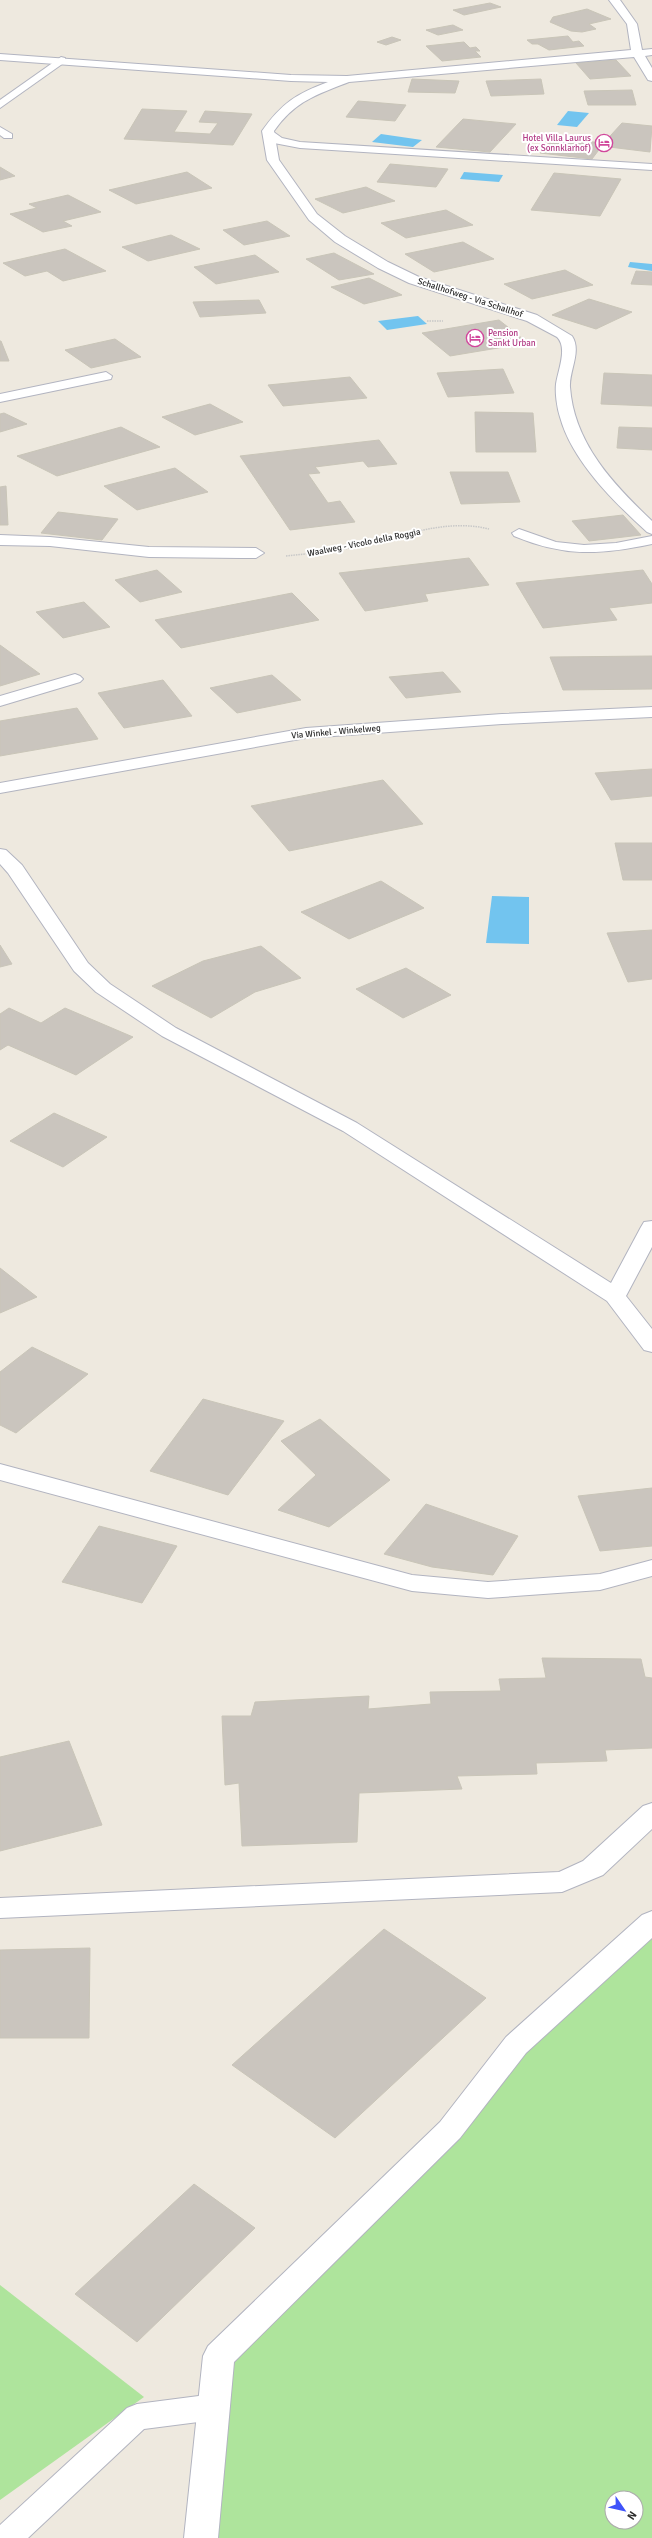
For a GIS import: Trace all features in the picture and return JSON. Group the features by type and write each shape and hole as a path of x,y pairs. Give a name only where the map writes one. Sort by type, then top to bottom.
{"street":[{"path":"614,0 632,24 637,52 652,78"},
{"path":"0,57 61,60 291,78 347,79 637,52 652,52"},
{"path":"268,131 282,110 309,93 347,79"},
{"name":"Schallhofweg - Via Schallhof","path":"268,131 273,160 313,216 340,238 383,265 414,280 532,318 562,334 567,339 569,352 563,385 567,417 587,458 616,495 652,529"},
{"path":"0,540 31,539 134,550 195,554 256,552"},
{"name":"Via Winkel - Winkelweg","path":"0,788 306,733 502,719 652,712"},
{"path":"0,854 15,869 81,967 103,988 169,1032 350,1127 615,1296 652,1345"},
{"path":"615,1296 652,1227"},
{"path":"0,1472 412,1583 488,1590 600,1582 652,1568"},
{"path":"0,1908 562,1882 593,1868 652,1813"},
{"path":"201,2538 219,2356 450,2130 516,2045 652,1922"}],"lane":[{"path":"0,105 61,60"},
{"path":"268,131 278,140 300,145 652,167"},
{"path":"0,398 106,376"},
{"path":"518,533 572,550 604,550 652,540"},
{"path":"0,700 75,679"},
{"path":"7,2538 137,2417 214,2407"}],"path":[{"name":"Waalweg - Vicolo della Roggia","path":"256,552 293,557 344,549 449,525 477,526 518,533"}],"green space":[{"path":"652,1922 652,2538 202,2538 219,2356"},
{"path":"0,2285 144,2397 0,2500"}],"water":[{"path":"568,111 589,113 577,127 557,125"},
{"path":"381,134 422,140 413,147 372,142"},
{"path":"464,172 503,175 499,182 460,179"},
{"path":"630,262 652,264 652,271 628,267"},
{"path":"418,316 427,324 387,330 378,321"},
{"path":"492,896 529,897 529,944 486,943"}],"building":[{"path":"490,3 501,7 464,15 453,10"},
{"path":"587,9 611,19 589,24 596,29 582,32 571,31 550,22 553,17"},
{"path":"453,25 463,30 438,35 426,30"},
{"path":"568,36 573,42 579,41 584,46 549,50 538,44 532,44 527,40"},
{"path":"392,37 401,40 386,45 377,42"},
{"path":"464,42 470,48 476,47 480,51 475,51 481,57 442,61 426,46"},
{"path":"616,60 631,76 590,79 576,63"},
{"path":"412,79 459,81 455,93 408,92"},
{"path":"541,79 544,94 491,96 486,81"},
{"path":"632,90 636,105 588,105 584,91"},
{"path":"358,101 406,105 395,121 346,117"},
{"path":"142,109 187,111 174,132 210,134 218,123 199,122 205,111 252,114 233,145 124,139"},
{"path":"463,119 516,124 490,152 436,147"},
{"path":"622,123 652,126 650,152 601,146"},
{"path":"553,138 604,143 592,159 540,153"},
{"path":"390,164 448,169 436,187 377,182"},
{"path":"0,167 15,176 0,180"},
{"path":"187,172 212,188 136,204 109,190"},
{"path":"554,173 621,179 600,216 531,210"},
{"path":"366,187 395,201 343,213 315,199"},
{"path":"68,195 101,212 63,221 72,226 43,232 10,214 37,208 29,204"},
{"path":"446,210 473,225 406,238 381,223"},
{"path":"267,221 290,236 244,245 223,230"},
{"path":"171,235 200,249 148,261 122,247"},
{"path":"463,242 494,259 434,272 405,254"},
{"path":"65,249 106,271 63,281 47,271 25,276 3,263"},
{"path":"334,253 374,274 339,280 306,259"},
{"path":"255,255 279,272 216,284 194,267"},
{"path":"565,270 593,285 532,299 504,284"},
{"path":"636,271 652,272 652,285 631,284"},
{"path":"369,278 402,295 364,304 331,287"},
{"path":"589,299 632,312 596,329 552,315"},
{"path":"259,300 266,313 200,317 193,302"},
{"name":"Pension Sankt Urban","path":"499,320 528,343 450,356 422,333"},
{"path":"115,339 141,357 91,368 65,350"},
{"path":"1,341 9,361 0,361"},
{"path":"503,369 514,393 448,397 437,373"},
{"path":"604,373 652,375 652,406 601,404"},
{"path":"350,377 367,398 283,406 268,385"},
{"path":"210,404 243,422 195,435 162,417"},
{"path":"475,412 533,413 536,452 476,452"},
{"path":"4,413 27,424 0,432 0,414"},
{"path":"121,427 160,447 57,476 17,456"},
{"path":"619,427 652,428 652,450 617,448"},
{"path":"379,440 397,464 368,467 363,461 315,467 320,473 308,474 328,503 340,501 355,522 290,530 240,456"},
{"path":"175,468 208,492 137,510 104,486"},
{"path":"450,472 508,472 520,502 461,504"},
{"path":"6,486 8,525 0,525 0,487"},
{"path":"58,512 118,519 102,540 41,533"},
{"path":"623,515 641,535 589,541 572,521"},
{"path":"469,558 489,585 425,594 428,601 365,611 339,573"},
{"path":"157,570 182,592 140,602 115,580"},
{"path":"643,570 652,584 652,603 609,608 617,620 543,628 516,583"},
{"path":"292,593 319,620 181,648 155,620"},
{"path":"84,602 110,627 63,638 36,612"},
{"path":"0,645 40,674 0,686"},
{"path":"652,656 652,689 563,690 550,657"},
{"path":"443,672 461,692 406,698 389,677"},
{"path":"272,675 301,700 237,713 210,688"},
{"path":"163,680 192,716 124,728 98,693"},
{"path":"77,708 98,739 0,756 0,721"},
{"path":"652,769 652,796 611,800 595,773"},
{"path":"383,780 423,824 289,851 251,806"},
{"path":"615,843 652,843 652,880 623,880"},
{"path":"381,881 424,908 349,939 301,912"},
{"path":"652,930 652,979 628,982 607,933"},
{"path":"0,945 12,964 0,967"},
{"path":"261,946 301,978 255,992 211,1018 152,986 203,961"},
{"path":"406,968 451,995 403,1018 356,989"},
{"path":"9,1008 41,1023 65,1008 133,1037 76,1075 8,1045 0,1050 0,1014"},
{"path":"54,1113 107,1137 63,1167 10,1141"},
{"path":"0,1268 37,1297 0,1313"},
{"path":"32,1347 88,1374 16,1433 0,1425 0,1372"},
{"path":"203,1399 284,1421 228,1495 150,1471"},
{"path":"320,1419 390,1480 329,1527 278,1510 316,1475 281,1441"},
{"path":"652,1488 652,1546 600,1551 578,1496"},
{"path":"426,1504 518,1536 493,1575 432,1567 384,1554"},
{"path":"99,1526 177,1546 142,1603 62,1582"},
{"path":"542,1658 641,1659 645,1677 652,1678 652,1748 605,1750 607,1761 536,1763 537,1774 457,1776 462,1789 359,1793 357,1842 242,1846 239,1783 225,1785 222,1716 251,1716 255,1702 369,1696 368,1709 431,1704 430,1692 501,1691 499,1679 546,1678"},
{"path":"69,1741 102,1825 0,1851 0,1757"},
{"path":"384,1929 486,1998 335,2138 232,2065"},
{"path":"90,1948 89,2038 0,2038 0,1950"},
{"path":"194,2184 255,2228 137,2342 75,2294"}],"place":[{"name":"Hotel Villa Laurus (ex Sonnklarhof)","path":"604,143"},
{"name":"Pension Sankt Urban","path":"475,338"}]}
